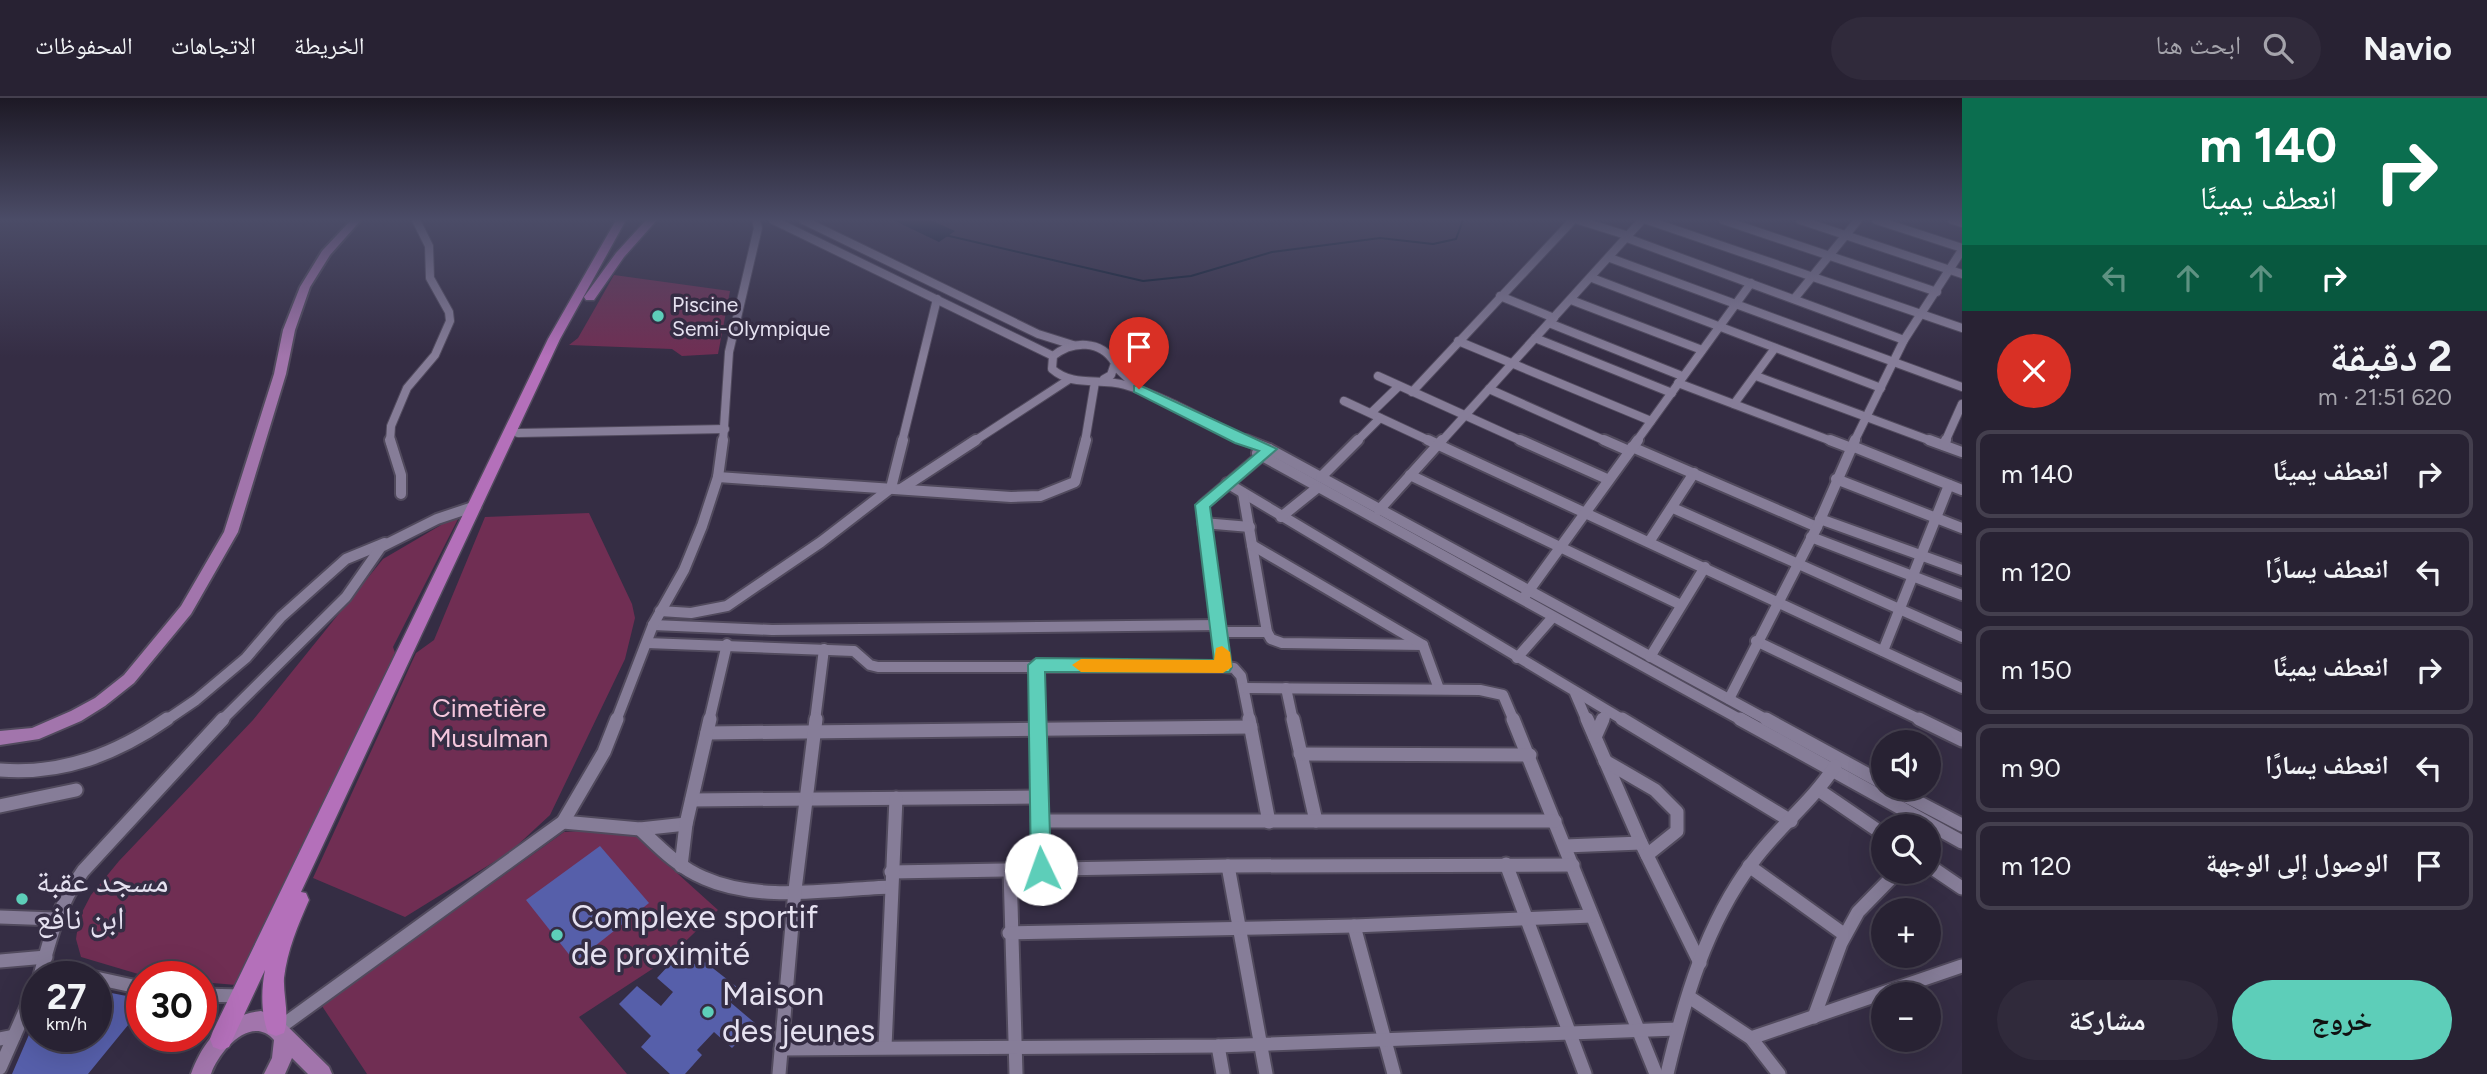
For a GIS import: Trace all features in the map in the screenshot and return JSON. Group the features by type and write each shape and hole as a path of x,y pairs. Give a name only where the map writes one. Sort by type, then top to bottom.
{"highway":[{"path":"203,1063 241,996 554,339 595,266"},
{"path":"280,1030 271,996 273,975 288,925 563,340 591,295 615,266"}],"main road":[{"path":"0,738 33,734 76,716 100,702 129,679 186,610 231,532 280,374 289,330 305,287 318,266"},
{"path":"203,1063 247,1023 258,1021 280,1030 322,1074"},
{"path":"274,1074 282,1059 280,1030"}],"street":[{"path":"401,494 401,475 390,444 391,426 407,388 435,355 450,321 449,312 430,278 430,266"},
{"path":"280,1030 564,822 604,752 653,625 684,570 718,477 725,429 729,352 749,266"},
{"path":"868,266 1052,356"},
{"path":"897,266 1038,334 1073,345 1101,348 1139,389"},
{"path":"1412,392 1529,266"},
{"path":"1379,510 1603,266"},
{"path":"1631,266 1962,387"},
{"path":"1704,266 1904,340"},
{"path":"1782,266 1962,328"},
{"path":"1794,299 1821,266"},
{"path":"1857,266 1937,292"},
{"path":"1936,266 1962,274"},
{"path":"1729,699 1756,641 1816,528 1836,479 1904,340 1952,266"},
{"path":"1592,278 1881,388"},
{"path":"1525,597 1607,479 1751,283"},
{"path":"1500,296 1734,404 1962,490"},
{"path":"896,489 937,299"},
{"path":"1571,300 1702,350"},
{"path":"1535,338 1672,393"},
{"path":"1458,341 1651,421"},
{"path":"1052,356 1073,345"},
{"path":"1600,364 1612,348"},
{"path":"1734,404 1775,348"},
{"path":"1052,356 1052,369 1068,380 1099,381 1139,389 1240,439 1525,597 1650,657 1729,699 1962,842"},
{"path":"718,477 1040,496 1075,482 1081,468 1099,381 1115,366"},
{"path":"1378,376 1607,479"},
{"path":"1756,376 1962,452"},
{"path":"660,611 691,613 727,606 896,489 1068,380"},
{"path":"1203,523 1250,524 1276,513 1319,482 1399,386"},
{"path":"1489,389 1694,473 1816,528 1914,578 1962,595"},
{"path":"1344,401 1962,688"},
{"path":"1944,445 1962,404"},
{"path":"518,433 725,429"},
{"path":"1223,667 1203,523 1203,505 1265,453"},
{"path":"1649,542 1694,473"},
{"path":"1410,475 1681,605"},
{"path":"1836,479 1962,528"},
{"path":"1319,482 1379,510 1525,597 1552,618 1835,765 1871,778"},
{"path":"1227,483 1791,821"},
{"path":"1883,651 1949,485"},
{"path":"1242,494 1250,524 1267,632 1271,639 1282,643 1423,645"},
{"path":"0,770 24,772 67,767 91,761 134,742 196,700 246,659 281,617 346,559 456,510 476,506"},
{"path":"1673,509 1962,637"},
{"path":"1816,528 1962,570"},
{"path":"45,961 55,919 68,892 83,871 212,730 346,597 388,542"},
{"path":"1252,545 1423,645 1439,689"},
{"path":"1650,657 1704,567"},
{"path":"1517,658 1552,618"},
{"path":"653,625 811,630 1219,629 1267,632"},
{"path":"1756,641 1962,740"},
{"path":"647,643 854,650 870,665 878,667 1036,665 1223,667 1237,670 1244,688 1269,822"},
{"path":"681,866 686,824 727,644"},
{"path":"779,1074 795,890 824,649"},
{"path":"1036,665 1037,797 1041,869"},
{"path":"1244,688 1491,690 1503,695 1642,1032 1656,1074"},
{"path":"1286,688 1316,821"},
{"path":"1575,692 1644,849 1700,963"},
{"path":"1595,737 1608,712"},
{"path":"707,733 1251,727"},
{"path":"1300,754 1530,755"},
{"path":"1564,846 1644,849 1676,831 1677,812 1655,790 1605,761"},
{"path":"1667,1074 1677,1029 1700,963 1749,866 1820,791 1835,765"},
{"path":"0,806 76,790"},
{"path":"1820,791 1871,826"},
{"path":"692,800 1037,797"},
{"path":"885,1047 895,798"},
{"path":"1914,800 1962,825"},
{"path":"1038,821 1555,821"},
{"path":"564,822 640,829 686,824"},
{"path":"640,829 681,866 728,888 795,890 891,879 1041,869 1573,865"},
{"path":"1506,864 1585,1074"},
{"path":"1228,866 1266,1074"},
{"path":"1749,866 1845,935"},
{"path":"1010,870 1016,1074"},
{"path":"1941,874 1962,888"},
{"path":"1814,1017 1845,935 1858,912 1885,884"},
{"path":"1010,933 1354,926 1592,916"},
{"path":"0,917 55,919"},
{"path":"1354,926 1394,1074"},
{"path":"0,961 21,964"},
{"path":"1751,1038 1962,966"},
{"path":"217,995 241,996"},
{"path":"1689,997 1751,1038 1779,1074"},
{"path":"0,1068 7,1037 21,1012"},
{"path":"781,1049 1218,1046 1677,1029"},
{"path":"1218,1046 1223,1074"}],"green space":[{"name":"Piscine Semi-Olympique","path":"614,275 730,291 718,354 682,356 672,349 569,345 578,338"},
{"name":"Cimetière Musulman","path":"589,513 632,604 635,618 625,659 550,815 510,852 405,917 313,878 416,653 434,640 485,517"},
{"name":"Cimetière Musulman","path":"453,518 458,519 393,647 398,661 236,985 217,983 217,961 126,961 126,970 112,966 112,961 94,961 81,957 76,939 79,918 91,895 119,861 253,720 383,559"},
{"name":"Complexe sportif de proximité","path":"627,828 718,910 666,960 579,1017 627,1074 367,1074 322,1006 564,832"}],"building":[{"path":"600,846 649,903 575,962 526,900"},
{"name":"Maison des jeunes","path":"681,952 699,968 705,962 742,991 730,1002 756,1024 732,1048 714,1032 697,1050 702,1055 685,1074 670,1074 641,1047 651,1036 619,1004 637,986 661,1006 673,992 657,978"},
{"path":"112,993 126,996 126,1028 112,1045"},
{"path":"21,1052 106,1052 88,1074 12,1074"}],"waterway":[{"path":"1076,266 1143,281 1191,276 1226,266"}],"slow traffic":[{"path":"1081,665 1223,667 1222,652"}],"place":[{"name":"Piscine Semi-Olympique","path":"658,316"},
{"name":"مسجد عقبة ابن نافع","path":"22,899"},
{"name":"Complexe sportif de proximité","path":"557,935"},
{"name":"Maison des jeunes","path":"708,1012"}],"route":[{"path":"1041,869 1037,797 1036,665 1223,667 1203,523 1203,505 1269,449 1240,439 1139,389"}]}
